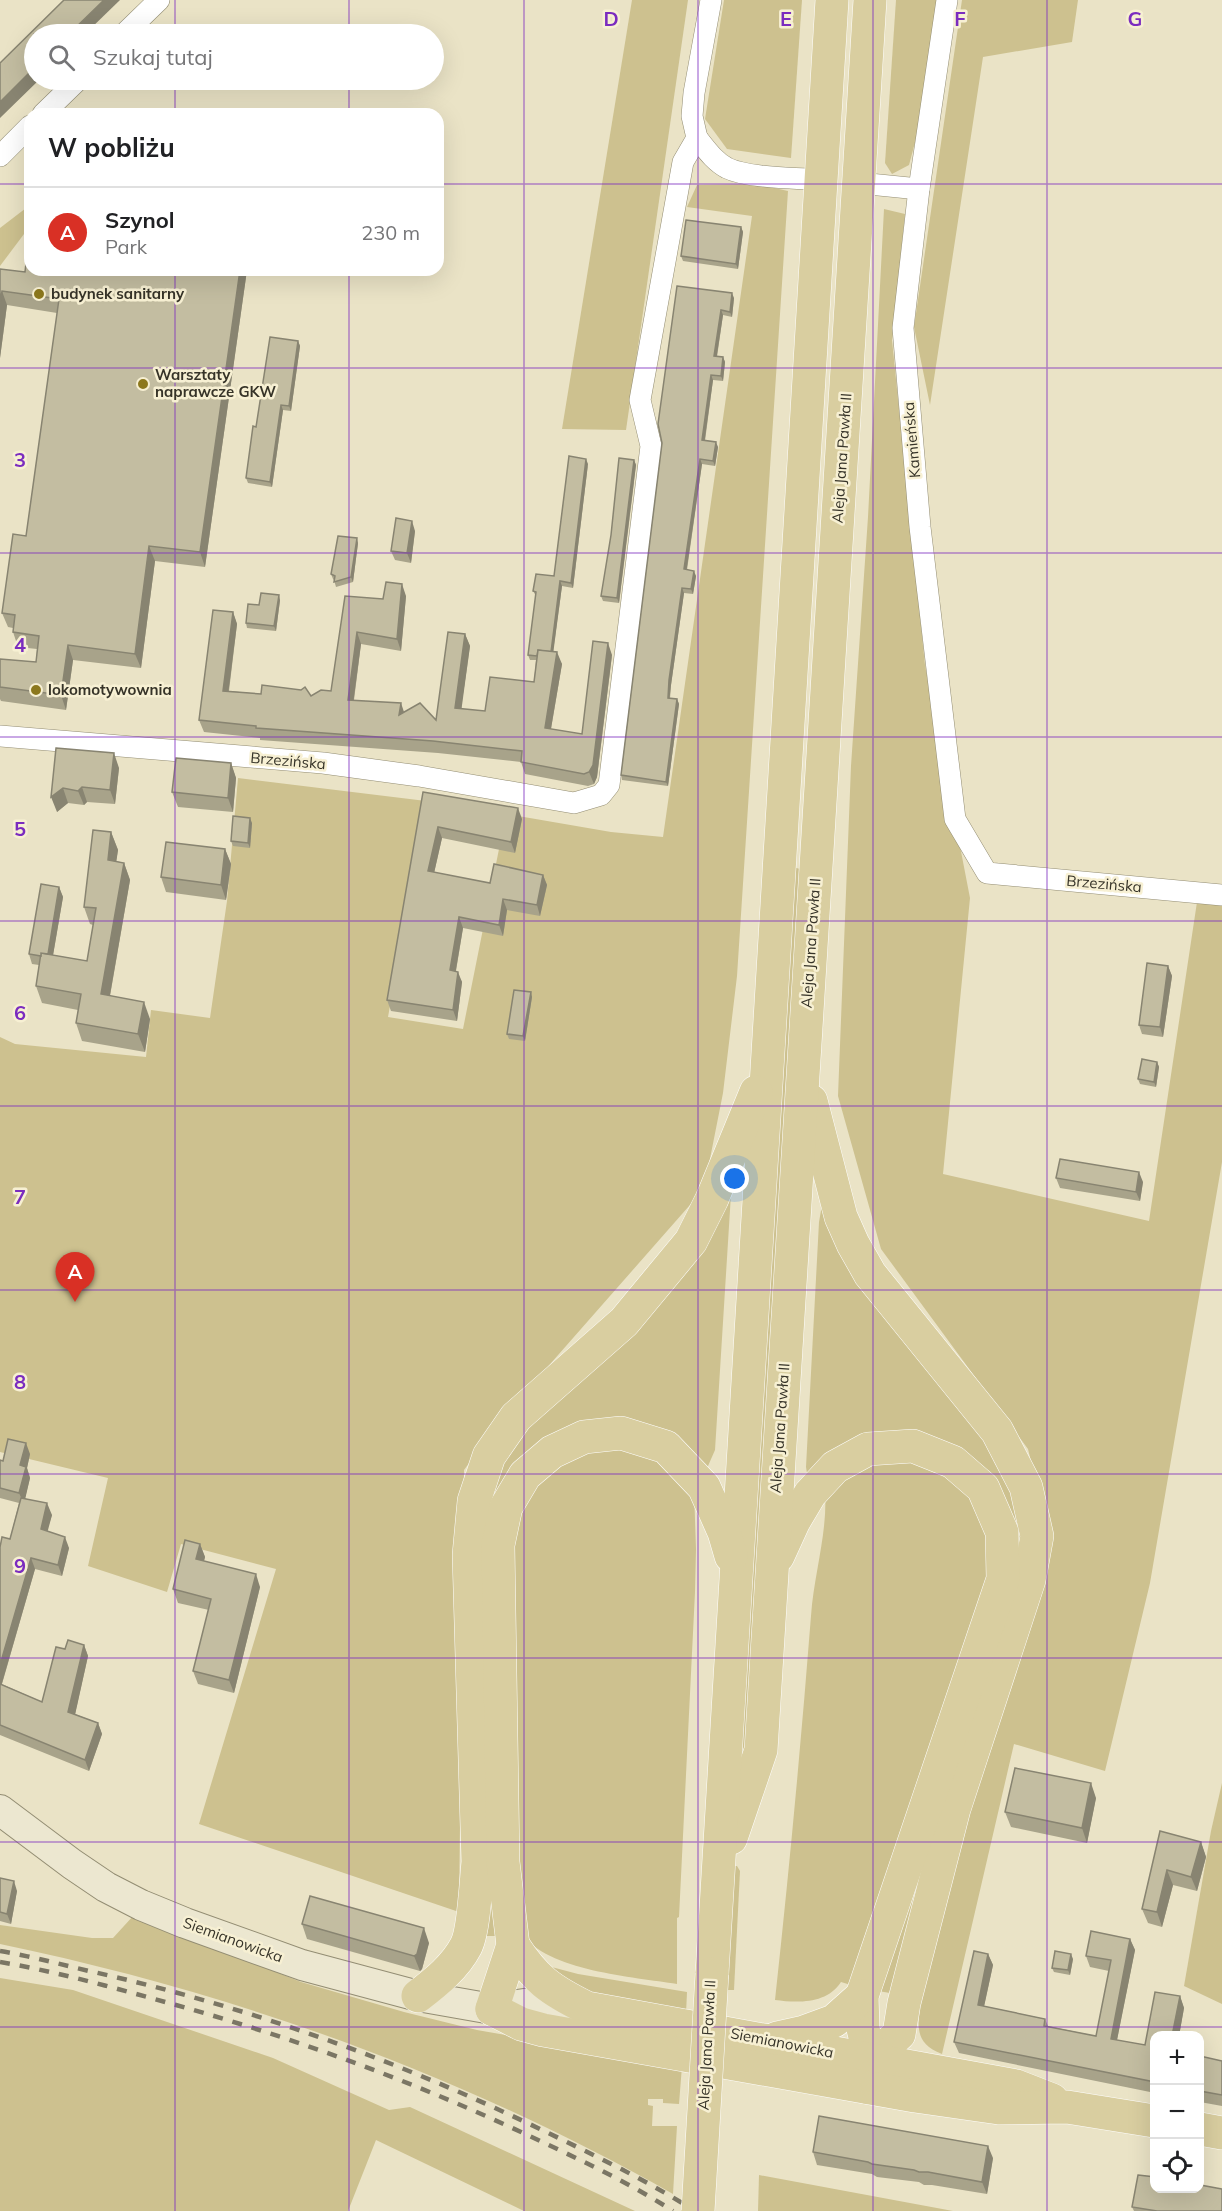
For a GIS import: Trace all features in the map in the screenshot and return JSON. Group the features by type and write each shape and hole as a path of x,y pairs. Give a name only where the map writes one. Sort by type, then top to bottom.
{"main road":[{"name":"Aleja Jana Pawła II","path":"698,2211 832,0"},
{"name":"Aleja Jana Pawła II","path":"717,1878 761,1750 870,0"},
{"path":"418,1996 445,1974 467,1945 474,1905 478,1862 469,1555 474,1501 489,1456 516,1417 624,1322 691,1241 712,1199 767,1067"},
{"path":"803,1068 841,1216 853,1244 870,1274 997,1431 1026,1487 1037,1536 1029,1580 954,1809 904,2003 899,2034 869,2074"},
{"path":"492,2009 513,1945 503,1862 498,1545 506,1507 525,1475 552,1452 584,1437 621,1433 666,1447 704,1487 724,1532 736,1572"},
{"path":"771,1571 794,1521 810,1494 835,1467 868,1449 913,1446 953,1461 982,1488 1002,1532 1003,1579 862,1995 863,2029 869,2074"},
{"name":"Siemianowicka","path":"0,1810 106,1887 141,1905 302,1965 418,1996 492,2009 520,2024 543,2030 869,2074 1016,2086 1067,2107 1150,2120"},
{"path":"467,1945 492,2009"},
{"path":"513,1945 525,1964 541,1981 561,1995 587,2008"},
{"path":"770,2040 804,2032 834,2021 862,1995"},
{"name":"Siemianowicka","path":"492,2009 531,2003 587,2008 770,2040 869,2074"},
{"path":"1204,2130 1222,2133"}],"street":[{"path":"134,24 159,0"},
{"path":"711,0 694,93 692,116 698,138 710,154 728,168 752,173 821,180"},
{"name":"Kamieńska","path":"947,0 919,189 903,328 920,527 955,819 987,873"},
{"path":"49,108 68,90"},
{"path":"0,156 24,132"},
{"name":"Brzezińska","path":"0,736 323,764 419,776 574,803 601,795 609,786 651,446 640,400 683,162 698,138"},
{"path":"859,183 919,189"},
{"name":"Brzezińska","path":"987,873 1222,895"}],"shaded area":[{"path":"632,0 688,0 626,430 562,429"},
{"path":"724,0 802,0 791,158 727,149 705,119"},
{"path":"896,0 940,0 926,101 909,165 892,174 885,163"},
{"path":"962,0 1078,0 1072,42 983,57 930,405 914,327"},
{"path":"757,184 788,191 737,976 723,1093 704,1189 501,1420 464,1470 459,1912 199,1824 276,1569 181,1544 167,1592 88,1566 108,1478 0,1452 0,1037 15,1044 146,1057 151,1010 210,1018 227,901 238,778 426,801 388,1017 463,1029 506,814 611,832 663,837 752,216 687,207 697,185"},
{"path":"884,209 905,214 892,340 925,665 970,898 943,1174 1149,1221 1197,902 1222,905 1222,1162 1150,1583 1105,1771 1014,1744 942,2054 933,2050 922,2039 919,2025 921,1999 975,1789 1051,1542 1028,1449 881,1249 838,1096 851,766 868,517"},
{"path":"24,210 24,234 0,266 0,228"},
{"path":"793,867 800,869 746,1775 736,1775"},
{"path":"731,1194 715,1450 708,1466 706,1467 670,1436 517,1465 498,1936 481,1936 480,1581 496,1475 518,1437"},
{"path":"822,1205 1000,1459 1024,1527 896,1994 878,1991 1013,1559 931,1444 808,1480 806,1467 819,1222"},
{"path":"584,1448 645,1449 694,1490 695,1592 679,1917 677,1918 677,1984 616,1975 570,1964 533,1946 521,1933 507,1575 525,1491"},
{"path":"914,1454 951,1473 976,1502 986,1528 989,1588 854,1986 841,1982 828,1995 811,2000 793,2002 775,2000 813,1600 825,1521 825,1490 844,1470"},
{"path":"1222,1783 1222,2004 1184,1986 1211,1831"},
{"path":"734,1866 737,1866 740,1871 734,1990 723,1990"},
{"path":"134,1915 301,1982 404,2012 477,2030 682,2066 679,2104 663,2103 663,2099 648,2099 648,2105 653,2106 652,2126 677,2126 673,2194 593,2151 512,2112 346,2043 261,2013 175,1987 0,1944 0,1925 92,1938 113,1938"},
{"path":"544,1965 578,1974 687,1992 686,2014 593,1996"},
{"path":"0,1978 73,1990 273,2058 389,2110 410,2107 635,2211 524,2211 376,2140 348,2211 0,2211"},
{"path":"759,2175 953,2211 758,2211"}],"building":[{"path":"64,0 104,0 79,24 40,24"},
{"path":"24,39 24,78 0,102 0,63"},
{"path":"686,220 741,227 736,264 681,256"},
{"name":"Warsztaty naprawcze GKW","path":"0,269 24,272 24,276 239,276 200,552 149,546 135,654 68,645 61,695 0,687 0,659 36,662 39,636 13,632 15,615 2,613 13,534 26,536 59,299 2,291 0,303"},
{"path":"677,286 732,293 730,312 721,310 714,356 723,357 721,376 711,375 702,440 716,442 713,461 700,459 684,569 694,571 691,589 682,588 669,680 668,698 677,699 666,782 621,775 662,443 658,424"},
{"path":"270,337 298,341 289,406 281,405 270,482 246,478 253,426 256,427"},
{"path":"569,456 586,459 571,583 560,581 551,652 538,650 537,656 528,655 536,574 554,576"},
{"path":"619,458 634,460 617,598 601,596 611,535"},
{"path":"396,518 412,521 407,553 391,551"},
{"path":"338,536 357,538 351,577 334,582 335,576 331,574"},
{"path":"386,582 402,584 397,639 357,632 348,700 401,703 399,715 420,703 436,720 448,632 465,634 455,708 485,711 490,677 534,682 538,650 557,652 545,728 582,734 593,641 608,643 593,765 589,772 584,774 521,762 522,751 433,741 256,728 256,726 199,720 213,610 233,612 223,691 261,694 262,685 301,690 305,687 311,696 321,690 331,691 345,596 383,599"},
{"path":"261,593 279,595 274,626 246,623 248,604 259,605"},
{"path":"56,748 114,753 110,790 82,787 78,791 63,788 51,797"},
{"path":"176,758 231,763 228,798 172,792"},
{"path":"423,792 518,808 511,842 438,827 428,871 490,883 494,864 543,875 537,905 503,899 499,925 459,917 450,970 458,972 453,1010 387,1000"},
{"path":"233,816 250,818 248,843 231,841"},
{"path":"93,830 111,832 108,860 124,863 101,994 144,1002 138,1034 76,1023 81,994 36,986 41,953 87,961 96,908 84,907"},
{"path":"166,842 225,849 221,885 161,877"},
{"path":"41,884 59,887 48,954 41,953 41,956 29,954"},
{"path":"1147,963 1168,966 1160,1027 1139,1025"},
{"path":"514,990 531,992 523,1036 507,1034"},
{"path":"1142,1059 1157,1062 1154,1082 1138,1079"},
{"path":"1060,1159 1139,1172 1136,1192 1056,1178"},
{"path":"8,1439 26,1443 20,1465 26,1467 19,1493 0,1488 0,1460 3,1461"},
{"path":"21,1498 47,1503 41,1529 65,1537 58,1565 31,1558 0,1665 0,1547 2,1537 10,1539"},
{"path":"185,1540 200,1544 196,1559 256,1574 229,1680 193,1671 211,1599 173,1589"},
{"path":"68,1640 84,1645 68,1712 98,1723 85,1760 0,1725 0,1684 42,1702 56,1647 65,1649"},
{"path":"1015,1768 1091,1783 1082,1828 1005,1812"},
{"path":"1160,1831 1201,1842 1191,1877 1167,1870 1157,1912 1142,1909"},
{"path":"0,1878 14,1881 7,1914 0,1912"},
{"path":"310,1896 424,1928 417,1954 414,1956 302,1924"},
{"path":"1091,1931 1130,1939 1111,2039 1145,2045 1155,1992 1180,1996 1173,2031 1150,2031 1150,2081 954,2042 974,1951 988,1954 978,2005 1045,2019 1044,2026 1096,2036 1111,1960 1086,1956"},
{"path":"1055,1951 1071,1954 1068,1970 1052,1968"},
{"path":"1204,2057 1222,2061 1222,2095 1204,2092"},
{"path":"819,2116 988,2146 982,2182 813,2152"},
{"path":"1138,2175 1150,2176 1150,2193 1204,2193 1204,2186 1222,2189 1222,2211 1157,2211 1132,2207"}],"railway":[{"path":"0,1951 148,1985 320,2037 432,2081 542,2130 639,2178 695,2211"},
{"path":"0,1962 66,1976 176,2005 264,2031 351,2061 479,2113 579,2159 673,2211"}],"place":[{"name":"budynek sanitarny","path":"39,294"},
{"name":"Warsztaty naprawcze GKW","path":"143,384"},
{"name":"lokomotywownia","path":"36,690"},
{"name":"Szynol","path":"75,1302"}]}
